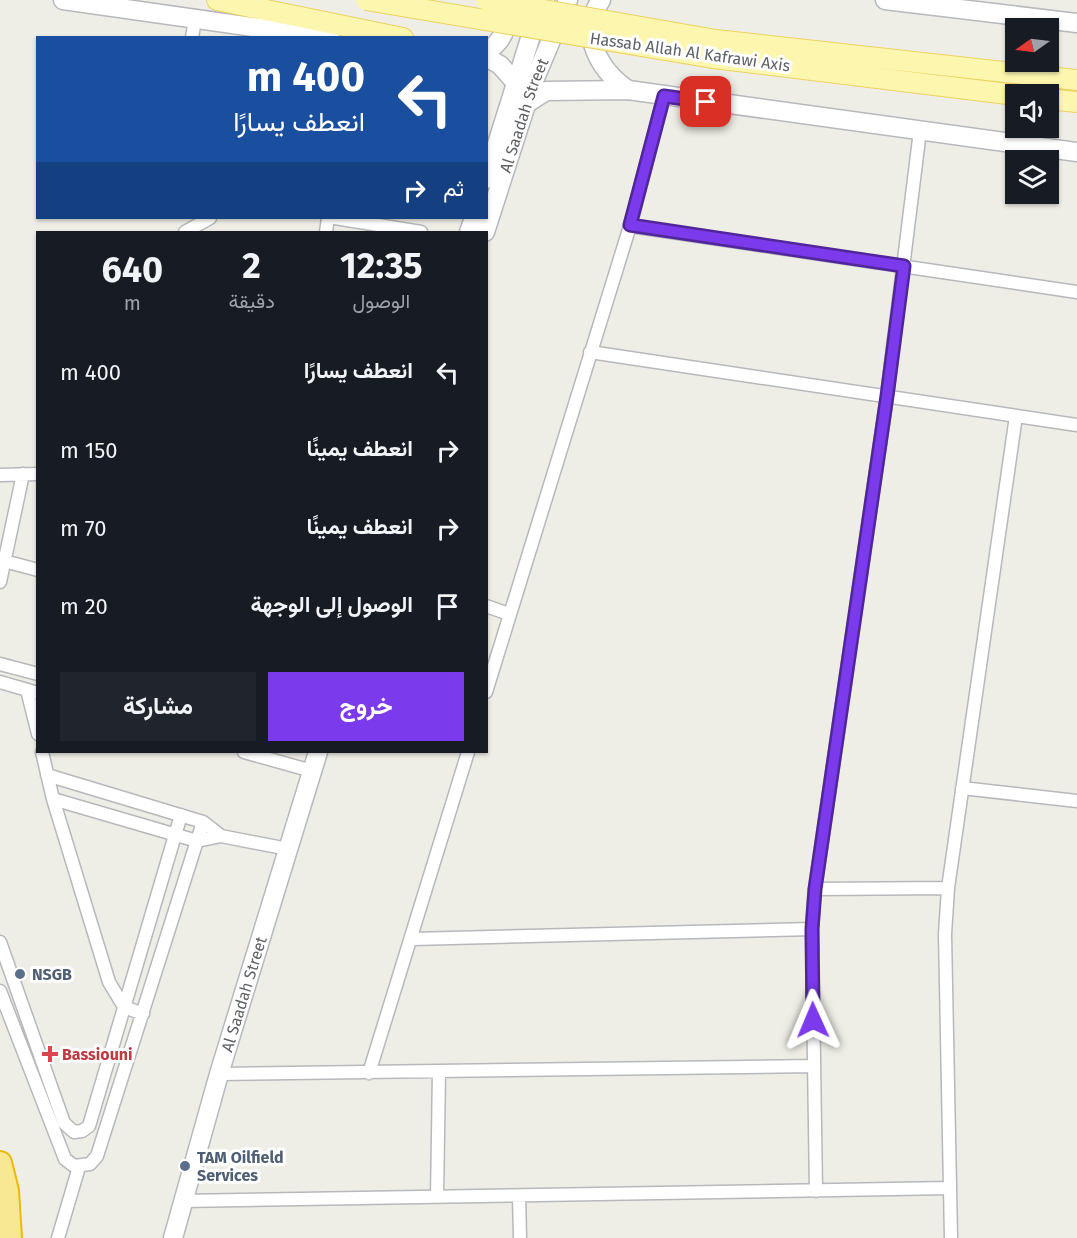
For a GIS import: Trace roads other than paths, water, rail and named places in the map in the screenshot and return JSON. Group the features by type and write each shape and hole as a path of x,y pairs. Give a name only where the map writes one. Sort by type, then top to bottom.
{"highway":[{"path":"0,1163 7,1191 8,1238"},
{"path":"0,1222 8,1238"}],"main road":[{"path":"217,0 393,36"},
{"name":"Hassab Allah Al Kafrawi Axis","path":"366,0 715,49 1005,93"},
{"name":"Hassab Allah Al Kafrawi Axis","path":"486,0 715,49 1077,80"},
{"path":"1059,100 1077,102"}],"street":[{"path":"63,0 316,36"},
{"path":"488,51 496,45 505,30 507,13 504,0"},
{"name":"Al Saadah Street","path":"488,173 545,0"},
{"name":"Al Saadah Street","path":"485,231 526,104 568,0"},
{"path":"601,0 592,24 592,44 605,71 628,90"},
{"path":"885,0 1077,23"},
{"path":"192,36 195,19"},
{"path":"488,58 500,64 516,83"},
{"path":"526,104 546,91 628,90 1077,152"},
{"path":"488,685 630,225 664,96"},
{"path":"816,1191 812,929 815,889 887,396 920,131"},
{"path":"187,231 208,219"},
{"path":"341,219 415,231"},
{"path":"630,225 1077,292"},
{"path":"590,352 1077,425"},
{"path":"951,1238 945,934 948,888 1016,416"},
{"path":"0,582 24,474"},
{"path":"0,475 36,474"},
{"path":"4,561 36,569"},
{"path":"488,607 509,614"},
{"path":"0,664 36,673"},
{"path":"0,682 32,692 36,720"},
{"path":"42,753 53,799 109,982 124,1007 143,1014"},
{"path":"248,753 312,771"},
{"name":"Al Saadah Street","path":"172,1238 219,1074 318,753"},
{"path":"369,1073 468,753"},
{"path":"47,776 203,822 221,836"},
{"path":"962,788 1077,801"},
{"path":"53,799 197,841 221,836 288,849"},
{"path":"0,942 64,1123 74,1132 82,1131 89,1126 181,815"},
{"path":"0,991 62,1154 69,1163 79,1167 90,1164 97,1156 203,822"},
{"path":"815,889 948,888"},
{"path":"412,939 812,929"},
{"path":"0,984 12,979"},
{"path":"219,1074 813,1066"},
{"path":"437,1197 439,1072"},
{"path":"58,1238 79,1167"},
{"path":"182,1201 950,1188"},
{"path":"519,1196 520,1238"}],"place":[{"name":"NSGB","path":"20,974"},
{"name":"Bassiouni","path":"50,1054"},
{"name":"TAM Oilfield Services","path":"185,1166"}]}
